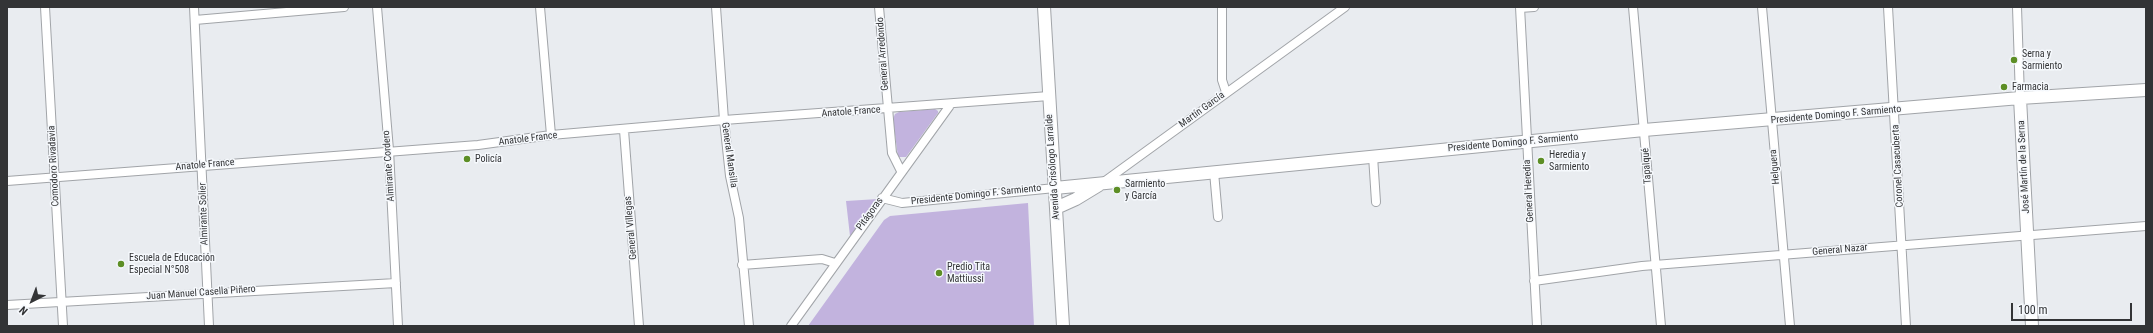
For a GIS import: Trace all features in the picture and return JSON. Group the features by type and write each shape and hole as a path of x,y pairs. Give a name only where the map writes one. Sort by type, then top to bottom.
{"street":[{"name":"Comodoro Rivadavia","path":"45,7 63,326"},
{"name":"Almirante Solier","path":"194,7 209,326"},
{"path":"195,20 344,7"},
{"name":"Almirante Cordero","path":"376,7 389,150 398,326"},
{"path":"540,7 551,135"},
{"name":"General Mansilla","path":"716,7 724,120 730,176 737,202 749,326"},
{"name":"General Arredondo","path":"879,7 892,153 901,171"},
{"name":"Avenida Crisólogo Larralde","path":"1044,7 1052,188 1056,208 1063,326"},
{"path":"1222,7 1222,80 1226,92"},
{"name":"Martín García","path":"1056,208 1076,199 1101,184 1345,7"},
{"path":"1520,8 1534,7"},
{"name":"Tapalqué","path":"1633,7 1661,326"},
{"name":"Helguera","path":"1762,7 1790,326"},
{"name":"Coronel Casacuberta","path":"1888,7 1906,326"},
{"name":"José Martín de la Serna","path":"2017,7 2020,98 2032,326"},
{"name":"General Heredia","path":"1520,8 1537,326"},
{"name":"Presidente Domingo F. Sarmiento","path":"882,198 902,203 1644,130 1771,121 2020,98 2146,90"},
{"name":"Anatole France","path":"7,181 389,150 478,145 551,135 624,130 724,120 1048,96"},
{"name":"Pitágoras","path":"791,326 901,171 952,104"},
{"name":"General Villegas","path":"624,130 639,326"},
{"path":"1374,156 1376,202"},
{"path":"1214,172 1218,217"},
{"name":"General Nazar","path":"1534,281 1655,265 2146,226"},
{"path":"742,265 822,259 836,263"},
{"name":"Juan Manuel Casella Piñero","path":"7,305 62,303 207,292 396,283"}],"shaded area":[{"path":"935,109 938,113 906,157 898,157 893,119 895,114 899,112"},
{"path":"878,199 850,236 846,201"},
{"name":"Predio Tita Mattiussi","path":"1028,203 1034,326 808,326 884,220 890,216"}],"place":[{"name":"Serna y Sarmiento","path":"2014,60"},
{"name":"Farmacia","path":"2004,87"},
{"name":"Policía","path":"467,159"},
{"name":"Heredia y Sarmiento","path":"1541,161"},
{"name":"Sarmiento y García","path":"1117,190"},
{"name":"Escuela de Educación Especial N°508","path":"121,264"},
{"name":"Predio Tita Mattiussi","path":"939,273"}]}
